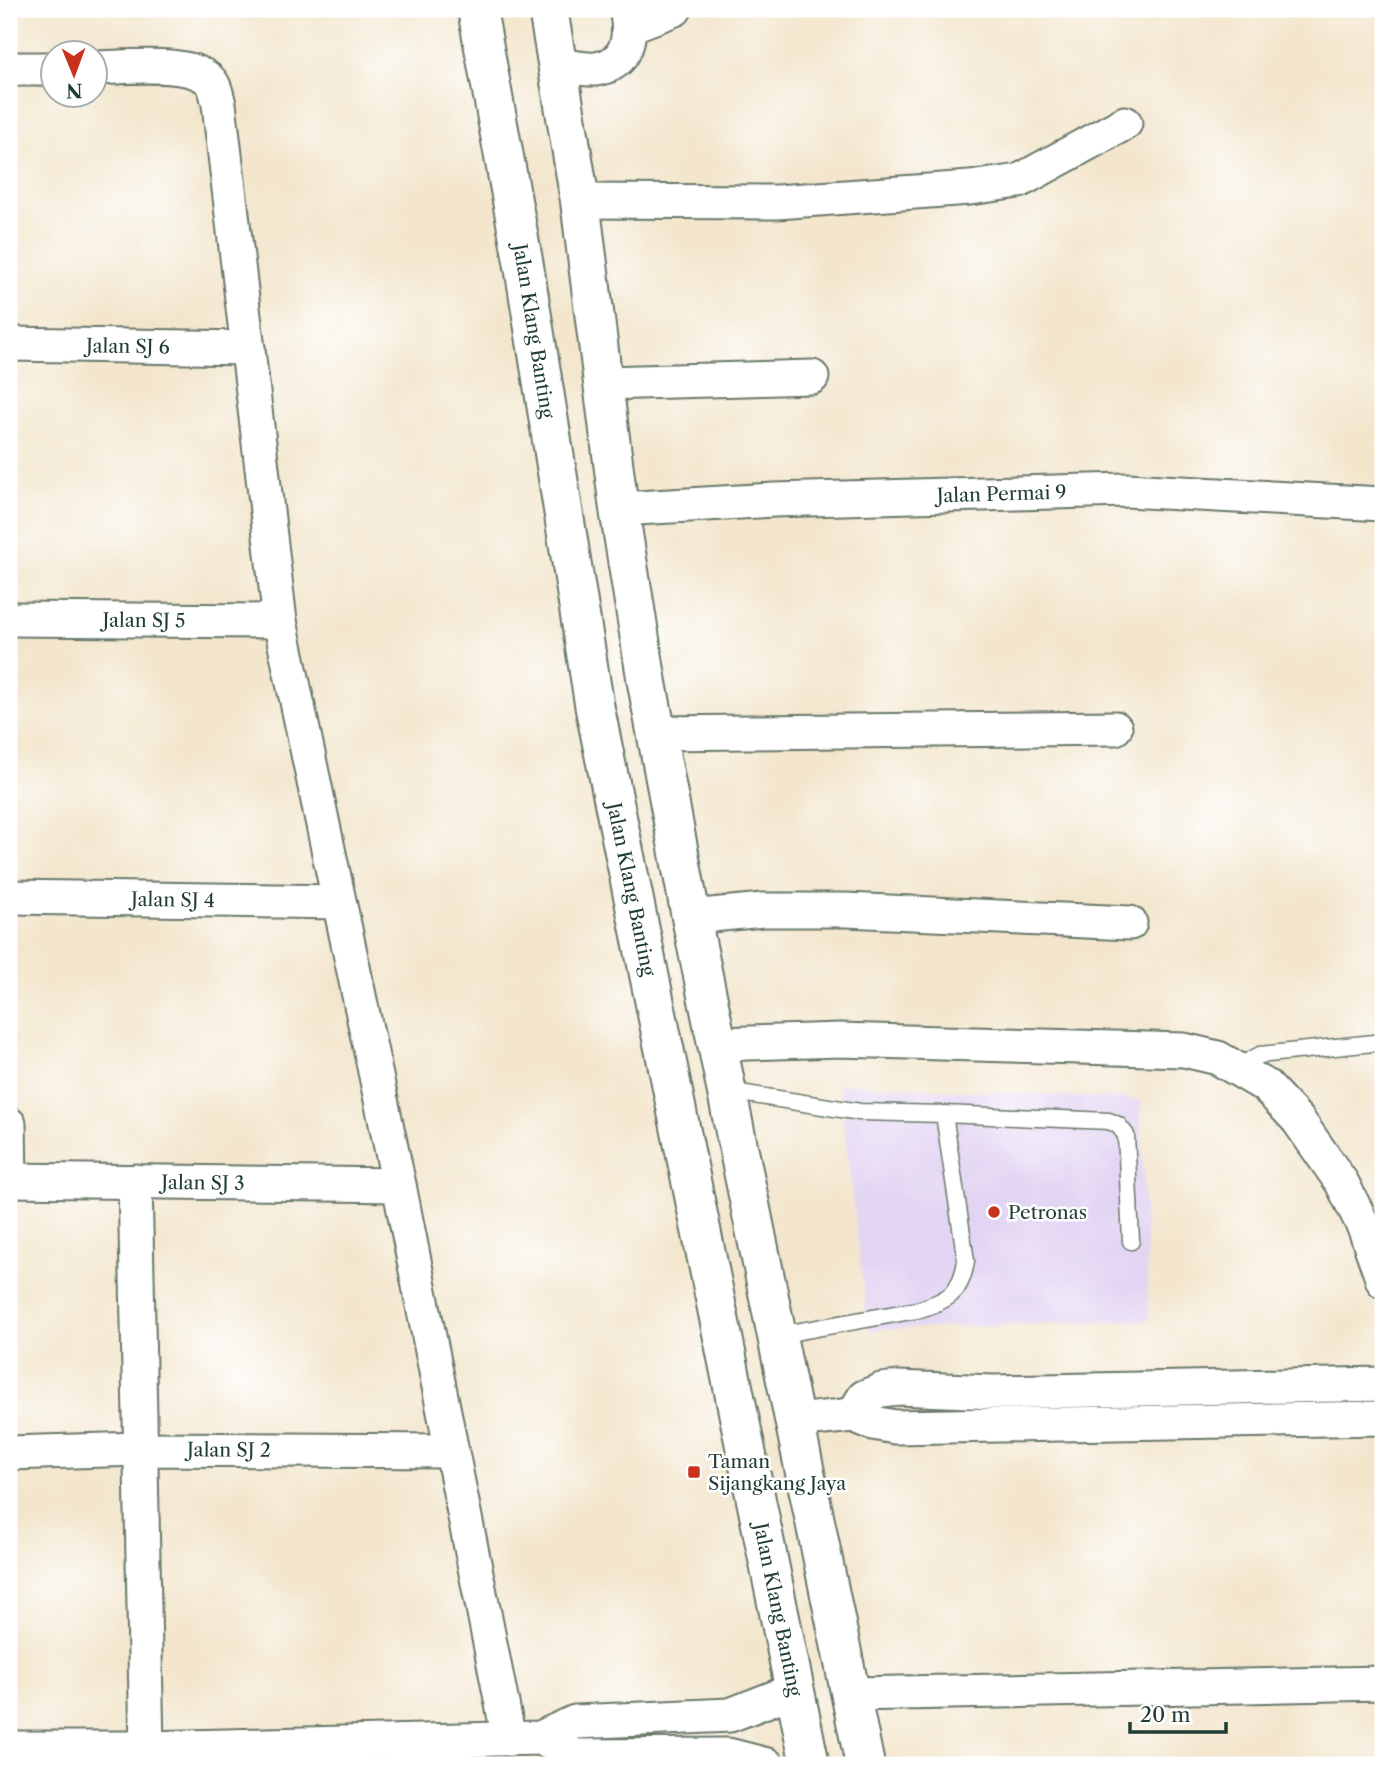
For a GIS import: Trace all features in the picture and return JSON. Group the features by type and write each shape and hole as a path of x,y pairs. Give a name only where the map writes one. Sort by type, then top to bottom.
{"highway":[{"name":"Jalan Klang Banting","path":"477,9 524,265 595,709 810,1765"},
{"path":"548,9 580,201 619,509 647,683 691,917 865,1765"}],"street":[{"path":"557,65 595,69 615,62 624,53 627,17 675,9"},
{"path":"108,68 179,67 198,72 212,83 219,104 280,621 399,1185 450,1451 524,1739"},
{"path":"9,69 38,69"},
{"path":"580,201 777,202 1019,181 1125,123"},
{"name":"Jalan SJ 6","path":"9,344 248,348"},
{"path":"603,383 812,377"},
{"name":"Jalan Permai 9","path":"619,509 775,500 1126,490 1383,504"},
{"name":"Jalan SJ 5","path":"9,619 280,621"},
{"path":"658,733 1115,728"},
{"name":"Jalan SJ 4","path":"9,897 339,902"},
{"path":"691,917 763,910 846,910 1130,923"},
{"path":"717,1044 840,1040 1184,1050 1218,1058 1266,1086 1298,1120 1335,1173 1365,1229 1383,1281"},
{"path":"9,1124 9,1180"},
{"name":"Jalan SJ 3","path":"9,1180 399,1185"},
{"path":"135,1181 147,1748"},
{"path":"853,1415 864,1397 881,1390 898,1388 993,1392 1383,1384"},
{"path":"795,1420 853,1415 873,1423 895,1427 1383,1418"},
{"name":"Jalan SJ 2","path":"9,1453 139,1450 450,1451"},
{"path":"851,1694 1383,1683"},
{"path":"9,1748 147,1748 524,1739 575,1722 730,1715 794,1690"},
{"path":"524,1739 576,1756 728,1755 767,1765"}],"lane":[{"path":"1236,1068 1260,1055 1383,1042"},
{"path":"728,1090 860,1111 1109,1121 1118,1125 1126,1135 1130,1241"},
{"path":"778,1335 917,1311 933,1306 954,1293 963,1282 966,1262 944,1114"}],"shaded area":[{"path":"839,1084 1140,1100 1149,1320 868,1330"}],"place":[{"name":"Petronas","path":"994,1212"},
{"name":"Taman Sijangkang Jaya","path":"694,1472"}]}
